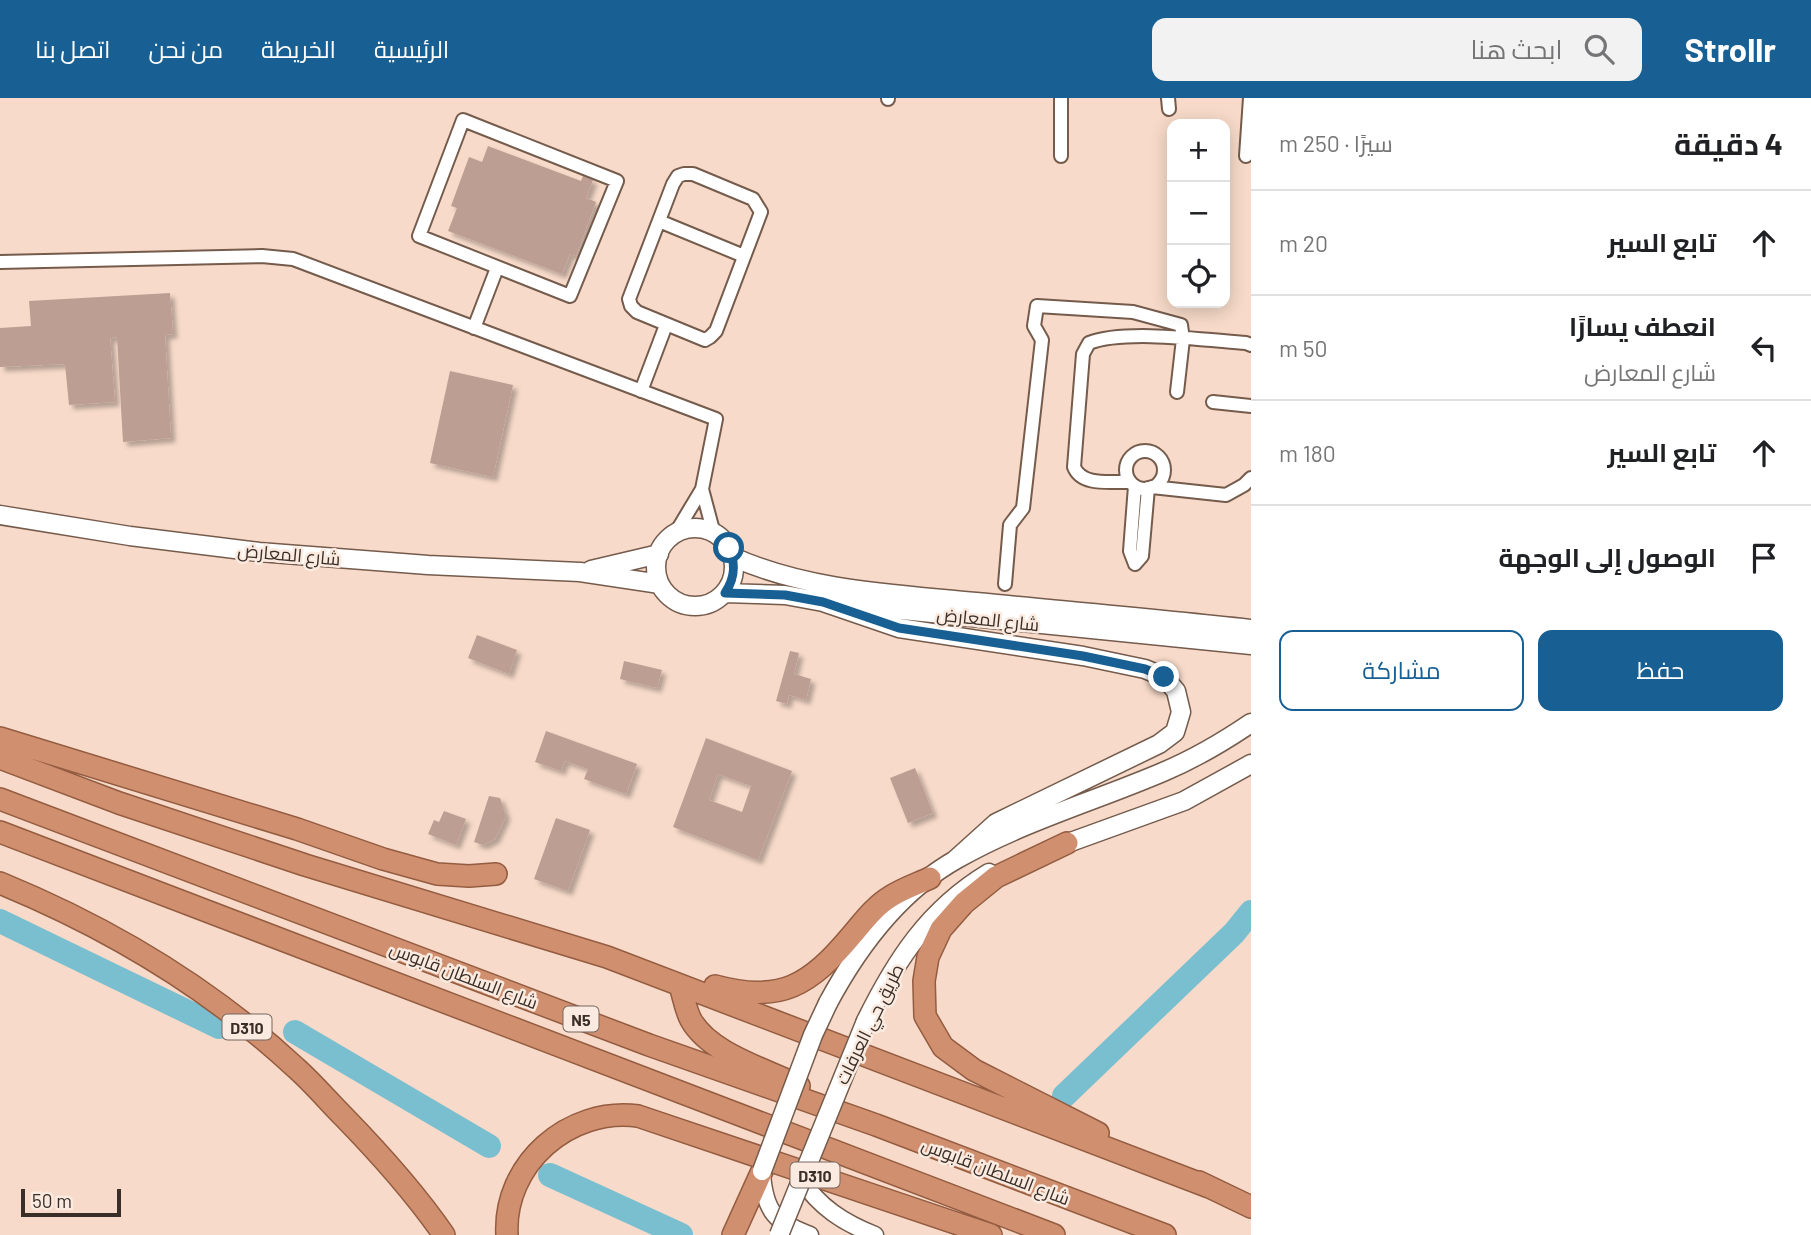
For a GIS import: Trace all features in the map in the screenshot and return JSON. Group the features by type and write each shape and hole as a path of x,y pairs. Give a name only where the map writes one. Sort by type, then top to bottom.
{"highway":[{"path":"0,738 297,828 383,859 437,874 496,874"},
{"path":"0,758 119,803 304,865 607,957 742,993 786,989 810,978 829,962 889,897 930,878"},
{"name":"شارع السلطان قابوس","path":"0,799 649,1045 876,1125 1165,1235"},
{"name":"شارع السلطان قابوس","path":"0,832 1054,1235"},
{"path":"1067,843 996,877 964,903 941,929 928,957 924,981 925,1016 943,1047 974,1070 1251,1207"},
{"name":"D310","path":"0,883 52,904 142,953 242,1023 296,1068 360,1133 444,1235"},
{"path":"607,957 1209,1187"},
{"path":"681,989 690,1018 708,1040 876,1125"},
{"name":"D310","path":"507,1235 509,1205 524,1170 535,1154 549,1141 580,1122 597,1116 620,1114 638,1116 991,1235"},
{"name":"D310","path":"733,1235 762,1171"}],"main road":[{"name":"شارع المعارض","path":"0,514 130,536 259,552 428,565 580,572 660,584"},
{"path":"695,529 714,534 723,540 733,557 733,576 725,593 712,603 691,606 672,598 660,584 657,574 659,554 663,546 675,534 695,529"},
{"name":"شارع المعارض","path":"580,572 659,554"},
{"name":"شارع المعارض","path":"733,557 794,579 896,594 1251,629"},
{"name":"شارع المعارض","path":"725,593 785,595 823,602 1251,645"},
{"path":"823,602 899,628 1083,656 1145,669 1164,677 1176,691 1181,712 1175,732 1159,744 996,823 955,860"},
{"path":"1186,622 1251,620"},
{"name":"D310","path":"762,1171 813,1035 828,1003 853,960 877,927 930,878 955,860 1001,837 1165,771 1217,746 1251,723"},
{"name":"طريق حي العرفات","path":"781,1229 866,1021 897,962 944,906 965,887 993,871 1184,801 1251,764"}],"street":[{"path":"1061,98 1061,156"},
{"path":"1246,156 1250,98"},
{"path":"463,120 617,181 570,296 497,268 419,236 463,120"},
{"path":"684,174 693,174 753,199 761,212 716,331 705,340 666,325 631,306 629,299 659,221 678,176 684,174"},
{"path":"659,221 744,256"},
{"path":"0,262 262,256 293,259 716,419 702,489 675,534"},
{"path":"474,328 497,268"},
{"path":"1004,584 1010,525 1023,508 1025,495 1042,340 1034,326 1037,306 1133,312 1181,325 1183,339 1177,392"},
{"path":"641,391 666,325"},
{"path":"1251,345 1183,339 1101,338 1088,343 1083,354 1074,467 1077,475 1087,480 1226,495 1251,478"},
{"path":"1213,402 1251,405"},
{"path":"1146,451 1157,456 1163,467 1161,479 1150,488 1142,556 1135,564 1130,551 1133,484 1126,471 1129,459 1134,454 1146,451"},
{"path":"702,489 714,534"},
{"path":"762,1171 764,1196 781,1229 810,1235"},
{"path":"801,1179 819,1203 841,1219 875,1235"}],"building":[{"path":"488,146 581,181 583,176 593,180 586,198 596,202 576,256 570,254 562,274 448,231 457,208 451,206 469,157 482,162"},
{"path":"170,293 173,334 165,335 171,438 123,442 117,337 110,338 115,402 69,405 65,364 0,367 0,328 31,326 29,301"},
{"path":"450,371 513,385 493,477 430,463"},
{"path":"477,635 517,650 509,674 468,658"},
{"path":"790,651 799,653 794,674 811,679 806,700 789,695 787,704 776,701"},
{"path":"624,661 662,670 657,688 620,679"},
{"path":"546,731 637,764 626,794 584,779 588,769 565,761 561,771 535,762"},
{"path":"706,738 792,771 758,860 673,827","holes":["718,774 751,786 742,812 709,800"]},
{"path":"915,768 933,813 908,823 890,778"},
{"path":"489,796 500,798 506,816 495,839 483,845 474,842"},
{"path":"444,811 466,819 456,845 428,834 434,820 439,822"},
{"path":"556,818 590,830 568,891 534,879"}],"waterway":[{"path":"1064,1096 1234,933 1251,912"},
{"path":"0,921 219,1027"},
{"path":"295,1032 489,1146"},
{"path":"550,1175 681,1235"}],"route":[{"path":"729,548 734,566 733,576 725,593 785,595 823,602 899,628 1083,656 1145,669 1164,677"}]}
